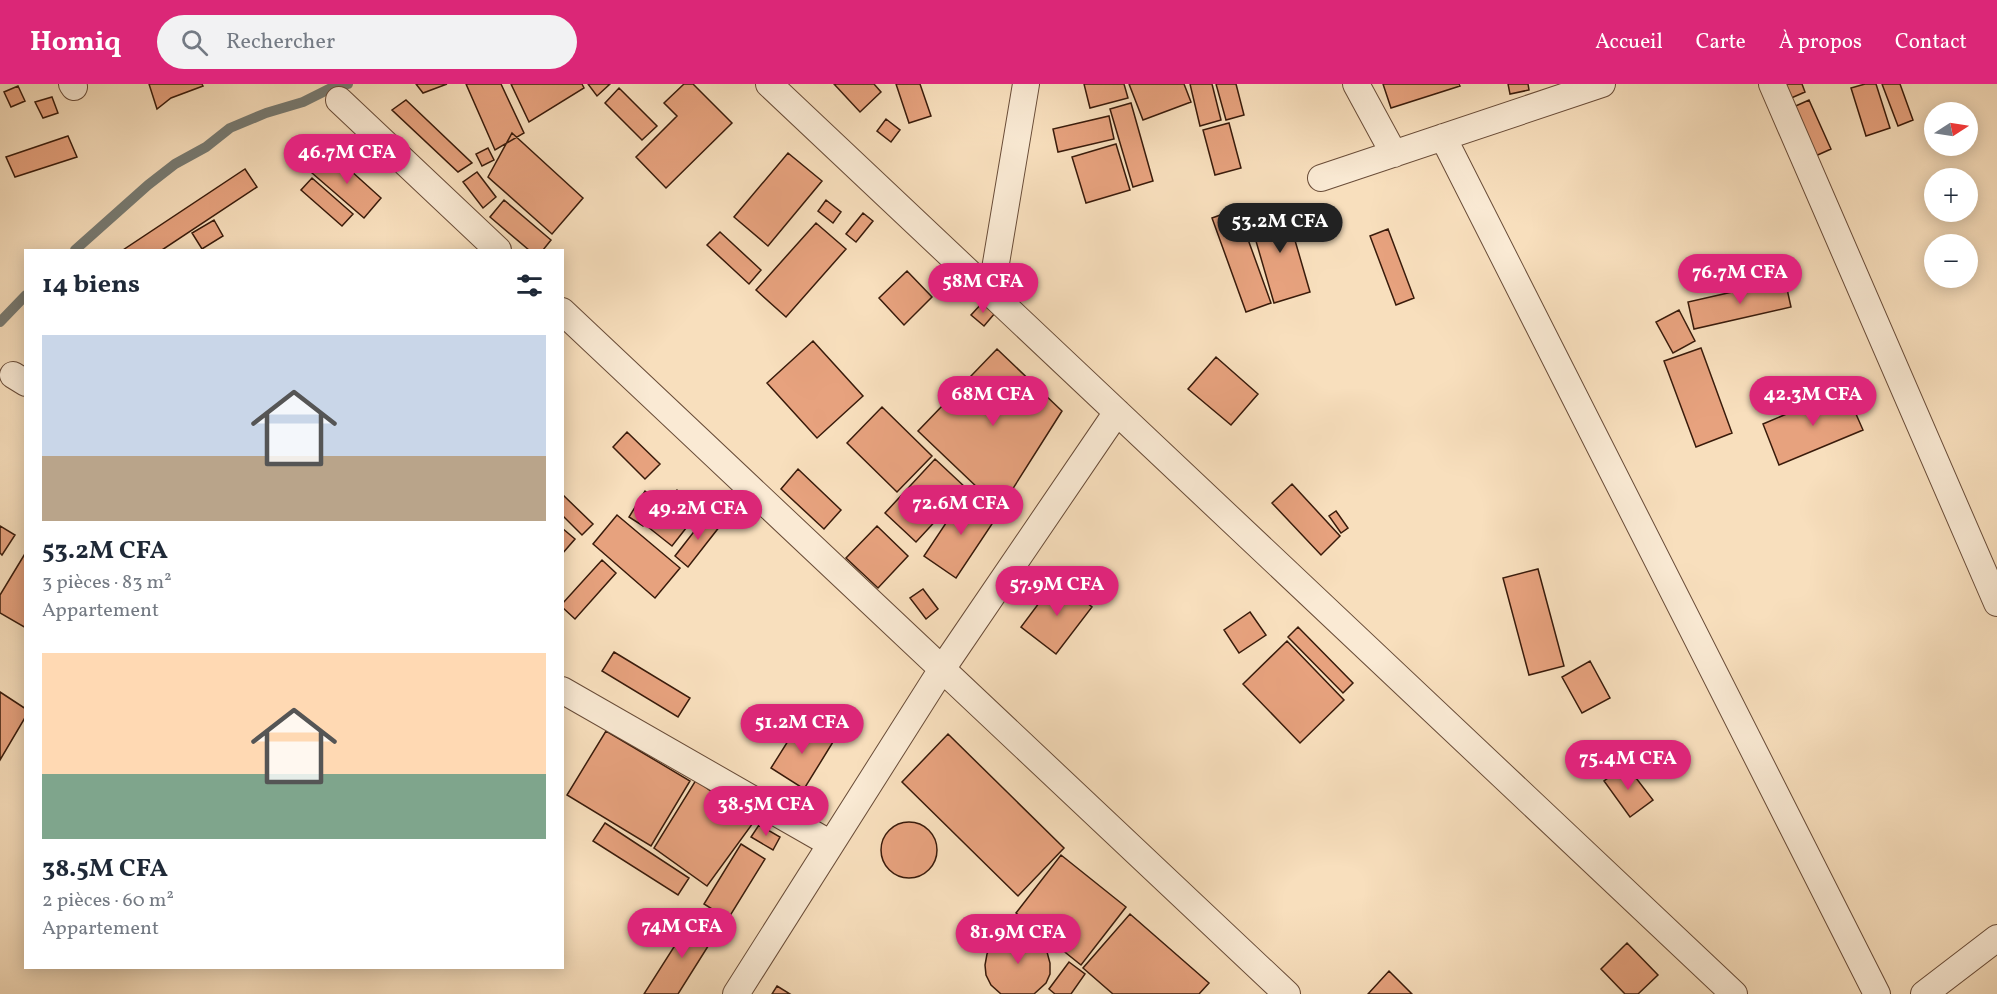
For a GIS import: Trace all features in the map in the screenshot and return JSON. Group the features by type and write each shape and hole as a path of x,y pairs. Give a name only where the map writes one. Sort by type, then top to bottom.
{"street":[{"path":"769,84 1734,994"},
{"path":"991,293 1026,84"},
{"path":"1356,84 1394,154"},
{"path":"1321,178 1602,84"},
{"path":"1772,84 1997,603"},
{"path":"339,100 497,249"},
{"path":"1443,137 1876,994"},
{"path":"564,313 1287,994"},
{"path":"736,994 942,669 1117,412"},
{"path":"564,691 831,844"},
{"path":"1924,994 1997,938"}],"building":[{"path":"149,84 202,84 203,86 171,98 157,109"},
{"path":"416,84 447,84 423,93"},
{"path":"466,84 501,84 524,133 495,150"},
{"path":"511,84 582,84 584,88 529,122"},
{"path":"588,84 610,84 597,96"},
{"path":"684,84 693,84 732,123 666,188 636,157 677,116 664,103"},
{"path":"834,84 874,84 881,92 860,112"},
{"path":"896,84 920,84 931,116 909,123"},
{"path":"1084,84 1124,84 1128,98 1090,108"},
{"path":"1129,84 1184,84 1191,102 1143,120"},
{"path":"1190,84 1212,84 1221,120 1200,126"},
{"path":"1216,84 1236,84 1244,115 1226,120"},
{"path":"1383,84 1459,84 1460,86 1391,108"},
{"path":"1508,84 1528,84 1529,90 1510,94"},
{"path":"1783,84 1802,84 1805,92 1789,99"},
{"path":"1876,84 1890,128 1866,136 1851,88"},
{"path":"1882,84 1900,84 1913,120 1898,126"},
{"path":"18,86 25,101 11,107 4,92"},
{"path":"619,88 657,126 642,140 605,103"},
{"path":"52,97 58,113 43,118 35,102"},
{"path":"406,100 472,163 458,172 392,110"},
{"path":"1809,100 1831,149 1811,158 1789,109"},
{"path":"1131,103 1153,181 1133,187 1110,109"},
{"path":"1109,116 1114,139 1058,152 1053,129"},
{"path":"886,119 900,130 891,142 877,131"},
{"path":"1229,123 1241,168 1215,175 1203,130"},
{"path":"512,133 583,198 552,234 488,177"},
{"path":"68,136 77,157 15,177 6,157"},
{"path":"310,139 325,152 309,168 295,156"},
{"path":"1116,144 1130,190 1086,203 1072,157"},
{"path":"488,148 494,160 482,166 476,154"},
{"path":"330,152 381,198 364,218 312,173"},
{"path":"788,153 822,181 768,246 734,217"},
{"path":"245,169 257,187 164,249 125,249"},
{"path":"477,172 496,197 483,208 463,182"},
{"path":"312,178 353,214 342,226 301,190"},
{"path":"504,200 551,240 544,249 528,249 490,217"},
{"path":"826,200 841,212 833,223 818,211"},
{"path":"1285,206 1310,292 1274,303 1249,217"},
{"path":"1237,209 1271,303 1246,312 1212,218"},
{"path":"863,213 873,221 856,242 846,234"},
{"path":"214,220 223,236 202,249 192,233"},
{"path":"816,223 846,249 786,317 756,290"},
{"path":"1388,229 1414,298 1396,305 1370,236"},
{"path":"720,232 761,270 749,284 707,245"},
{"path":"907,271 932,297 904,325 879,298"},
{"path":"1785,280 1791,307 1694,329 1688,302"},
{"path":"983,302 995,313 984,326 971,315"},
{"path":"1679,310 1695,341 1673,353 1656,322"},
{"path":"813,341 863,396 817,438 767,383"},
{"path":"1701,348 1732,433 1696,447 1664,361"},
{"path":"997,349 1062,411 1000,509 918,431"},
{"path":"1216,357 1258,394 1231,425 1188,389"},
{"path":"1845,389 1863,430 1779,465 1763,424"},
{"path":"882,407 932,456 897,492 847,443"},
{"path":"627,432 660,464 645,479 613,447"},
{"path":"935,459 966,488 916,542 885,513"},
{"path":"798,469 841,510 824,529 781,489"},
{"path":"1292,484 1340,536 1321,555 1272,503"},
{"path":"677,490 701,509 672,546 648,527"},
{"path":"645,491 659,501 643,526 629,517"},
{"path":"966,493 998,515 956,578 924,556"},
{"path":"564,496 593,524 582,535 564,517"},
{"path":"1336,511 1348,528 1341,533 1329,516"},
{"path":"617,515 680,568 655,598 593,544"},
{"path":"707,515 720,526 688,567 675,556"},
{"path":"0,526 15,535 2,555 0,553"},
{"path":"877,526 908,556 878,588 846,558"},
{"path":"564,530 575,539 564,552"},
{"path":"24,555 24,627 0,613 0,595"},
{"path":"602,560 616,573 575,619 564,609 564,602"},
{"path":"1538,569 1564,666 1529,675 1503,578"},
{"path":"1057,579 1092,607 1056,654 1021,627"},
{"path":"923,589 938,609 926,619 910,598"},
{"path":"1250,612 1266,635 1239,653 1224,630"},
{"path":"1298,627 1353,683 1343,693 1288,637"},
{"path":"1287,641 1344,700 1300,743 1243,684"},
{"path":"614,652 690,698 678,717 602,671"},
{"path":"1590,661 1610,698 1582,713 1562,677"},
{"path":"0,692 24,708 24,719 0,760"},
{"path":"800,722 833,742 804,789 771,768"},
{"path":"606,731 690,781 651,846 567,795"},
{"path":"948,734 1064,848 1018,896 902,782"},
{"path":"1626,765 1653,800 1630,817 1604,781"},
{"path":"696,780 753,823 707,886 654,848"},
{"path":"909,822 920,824 929,830 935,839 937,850 935,861 929,870 920,876 909,878 898,876 889,870 883,861 881,850 883,839 889,830 898,824"},
{"path":"605,823 689,878 678,895 593,841"},
{"path":"759,825 780,837 773,850 751,837"},
{"path":"741,844 765,859 728,919 704,904"},
{"path":"1061,855 1126,907 1081,965 1016,913"},
{"path":"1130,914 1209,983 1199,994 1113,994 1083,968"},
{"path":"693,917 717,932 678,994 644,994"},
{"path":"1022,933 1041,943 1047,952 1050,974 1046,983 1034,994 1001,994 991,985 986,975 987,954 992,945 1001,938"},
{"path":"1627,943 1658,975 1638,994 1625,994 1601,969"},
{"path":"1069,962 1085,974 1071,994 1055,994 1049,989"},
{"path":"1389,971 1412,994 1368,994"},
{"path":"777,986 790,994 772,994"}],"waterway":[{"path":"76,249 148,185 175,164 206,147 230,128 266,113 303,102 331,88 348,84"},
{"path":"0,322 24,297"}]}
